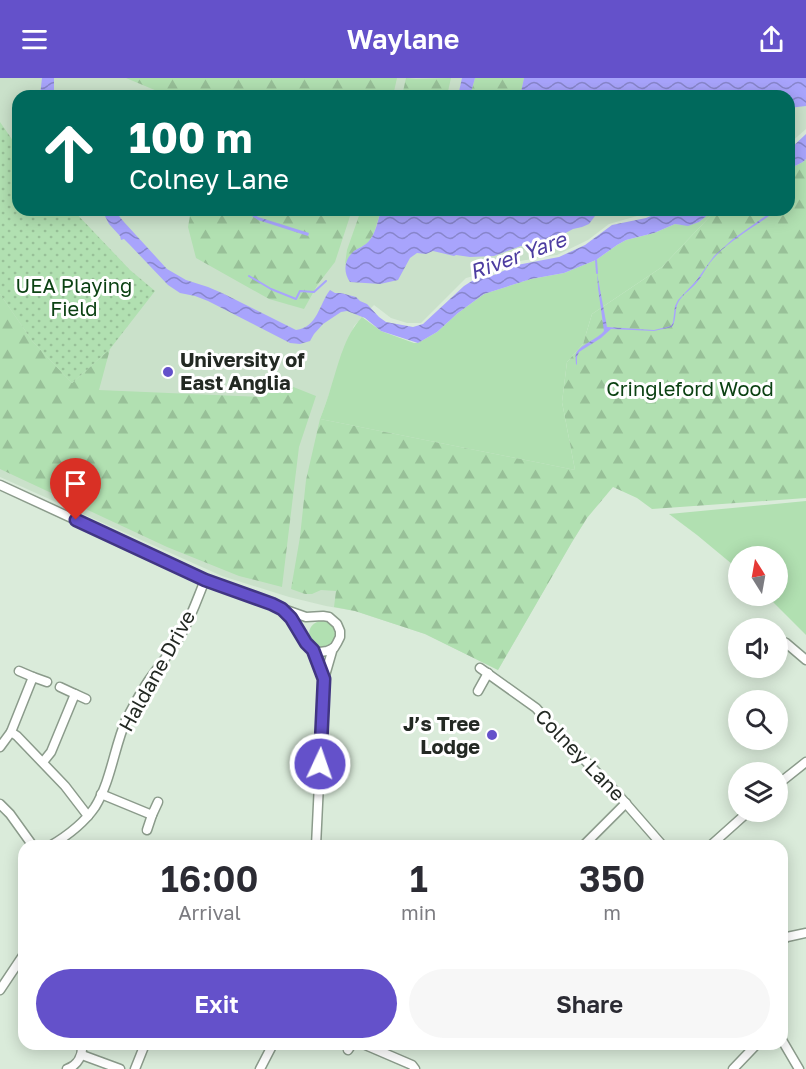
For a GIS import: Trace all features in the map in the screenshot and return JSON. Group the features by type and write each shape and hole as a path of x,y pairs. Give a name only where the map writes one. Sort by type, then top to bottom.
{"street":[{"path":"0,485 205,580 306,617 329,617 337,624 340,637 324,679 316,840"},
{"name":"Haldane Drive","path":"59,840 75,829 96,806 127,720 148,681 184,630 205,580"},
{"path":"282,609 313,650 324,679"},
{"path":"304,638 306,624 317,616"},
{"path":"788,645 806,660"},
{"path":"313,650 320,652 334,648"},
{"path":"19,671 47,682"},
{"name":"Colney Lane","path":"478,691 484,671 536,708 658,840"},
{"path":"0,747 11,732 33,677"},
{"path":"60,687 86,699"},
{"path":"43,762 51,752 75,694"},
{"path":"11,732 43,762 88,816"},
{"path":"788,776 806,762"},
{"path":"101,794 152,815"},
{"path":"147,830 158,802"},
{"path":"589,840 626,803"},
{"path":"0,804 29,840"},
{"path":"717,840 737,822"},
{"path":"788,937 806,933"},
{"path":"0,990 18,963"},
{"path":"67,1069 72,1067 81,1050"},
{"path":"135,1069 143,1050"},
{"path":"260,1069 270,1050"},
{"path":"377,1050 412,1065 415,1069"},
{"path":"733,1069 751,1050"},
{"path":"788,1050 799,1069"},
{"path":"81,1054 120,1069"}],"shaded area":[{"name":"University of East Anglia","path":"0,78 806,78 806,129 795,139 795,90 12,90 12,216 637,216 609,224 588,240 557,255 520,261 466,278 421,323 407,323 391,318 374,305 354,326 320,419 575,470 587,518 498,670 425,634 355,611 289,597 222,576 0,477"}],"green space":[{"path":"126,78 397,78 394,90 155,90"},
{"path":"406,78 451,78 448,90 403,90"},
{"path":"475,78 524,78 521,90 472,90"},
{"name":"UEA Playing Field","path":"0,122 12,139 12,216 79,216 130,270 155,291 110,349 72,383 33,342 0,294"},
{"name":"Cringleford Wood","path":"806,159 806,498 652,509 637,498 613,487 587,518 498,670 425,634 355,611 334,607 336,591 321,590 305,594 291,589 300,537 306,480 320,419 575,470 562,402 567,362 583,344 592,314 662,267 710,216 795,216 795,166"},
{"path":"190,216 350,216 335,262 318,284 304,309 269,299 196,258 188,227"},
{"path":"359,216 379,216 368,243 354,251 345,264 347,250"},
{"path":"710,216 662,267 592,314 583,344 567,362 562,402 575,470 320,419 343,350 362,317 381,331 418,343 437,332 484,294 531,279 564,273 596,260 626,240 654,233 675,224 699,222"},
{"path":"0,294 33,342 72,383 110,349 99,390 262,397 271,378 316,396 299,447 282,587 239,576 167,547 0,469"},
{"path":"806,501 806,635 777,606 788,606 788,546 728,546 728,561 669,514"},
{"path":"322,621 331,625 335,634 331,643 322,647 313,643 309,634 313,625"}],"water":[{"path":"42,78 54,78 54,90 41,90"},
{"path":"462,78 475,78 472,90 459,90"},
{"path":"524,78 806,78 806,106 795,107 795,90 521,90"},
{"path":"806,134 806,159 795,166 795,144"},
{"path":"105,216 119,216 167,269 186,280 222,293 296,330 314,320 330,290 356,297 386,322 413,327 423,324 464,286 475,279 494,275 517,265 559,257 585,245 612,225 651,216 706,216 688,226 675,224 654,233 626,240 596,260 564,273 531,279 484,294 437,332 418,343 381,331 365,318 347,311 341,312 323,324 310,341 300,344 290,343 208,301 180,293 168,285 124,239 121,240"},
{"path":"252,216 309,233 308,236"},
{"path":"379,216 595,216 589,224 558,237 521,246 494,256 454,256 433,251 426,254 417,253 410,258 398,280 380,284 350,282 346,262 353,252 371,238"},
{"path":"769,216 729,244 712,260 696,284 679,301 672,327 654,331 611,329 579,352 576,365 576,355 578,351 604,331 597,273 607,327 654,330 671,326 675,306 678,300 696,281 714,256 733,239"}],"waterway":[{"path":"596,260 597,273"},
{"path":"249,276 271,289 296,299 300,291 314,292 326,281"}],"place":[{"name":"University of East Anglia","path":"168,372"},
{"name":"J’s Tree Lodge","path":"492,735"}],"route":[{"path":"76,520 219,586 272,604 282,609 291,618 306,643 313,650 324,679 320,764"}],"water label":[{"name":"River Yare","path":"518,256"}]}
